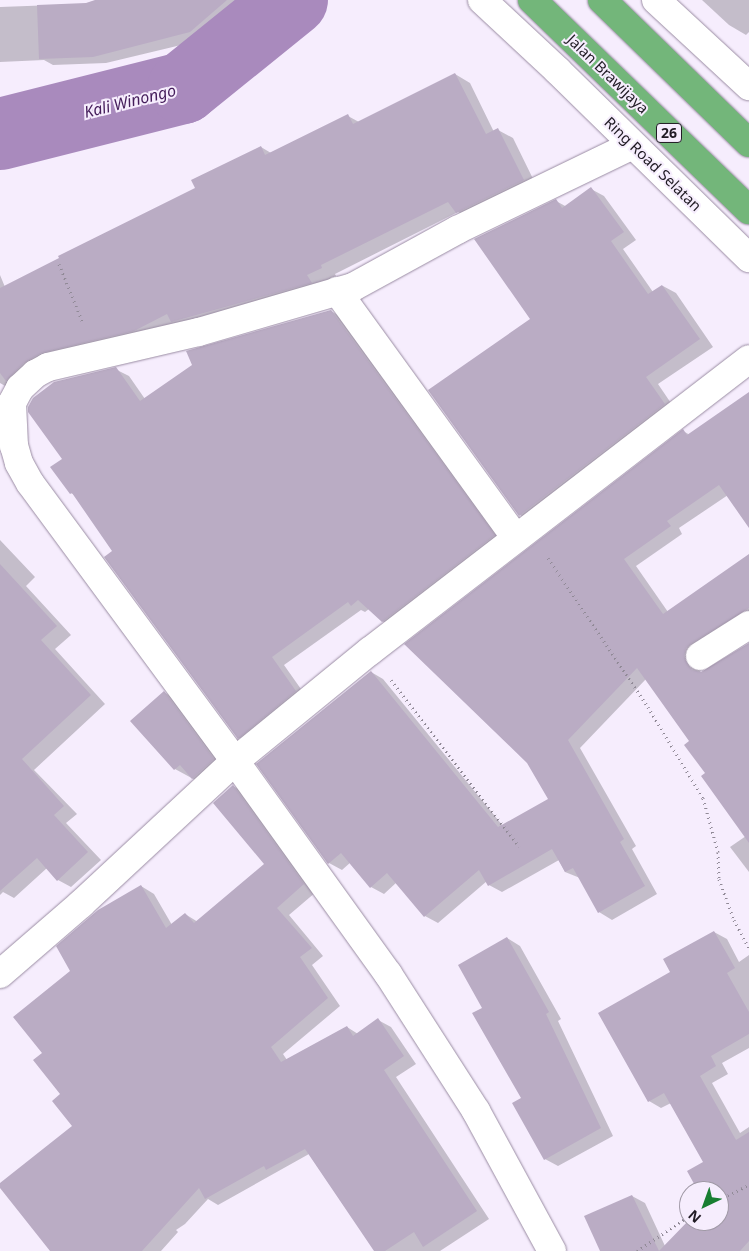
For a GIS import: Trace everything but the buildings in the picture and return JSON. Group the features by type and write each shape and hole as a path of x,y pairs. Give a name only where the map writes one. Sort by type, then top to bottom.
{"highway":[{"name":"Jalan Brawijaya","path":"532,0 749,210"},
{"path":"602,0 749,143"}],"street":[{"name":"Ring Road Selatan","path":"482,0 557,70 749,258"},
{"path":"656,0 749,86"},
{"path":"552,1251 476,1111 399,990 235,761 30,483 19,463 14,446 12,403 20,388 35,374 48,367 199,332 353,287 457,230 633,144"},
{"path":"337,291 522,533"},
{"path":"0,974 81,904 235,761 370,651 749,359"},
{"path":"700,656 749,625"}],"path":[{"path":"59,264 97,356"},
{"path":"522,533 648,707 703,798 718,852 719,879 734,920 749,948"},
{"path":"370,651 519,846"},
{"path":"729,1195 749,1185"},
{"path":"637,1251 679,1223"}],"waterway":[{"name":"Kali Winongo","path":"0,134 183,88 292,0"}]}
